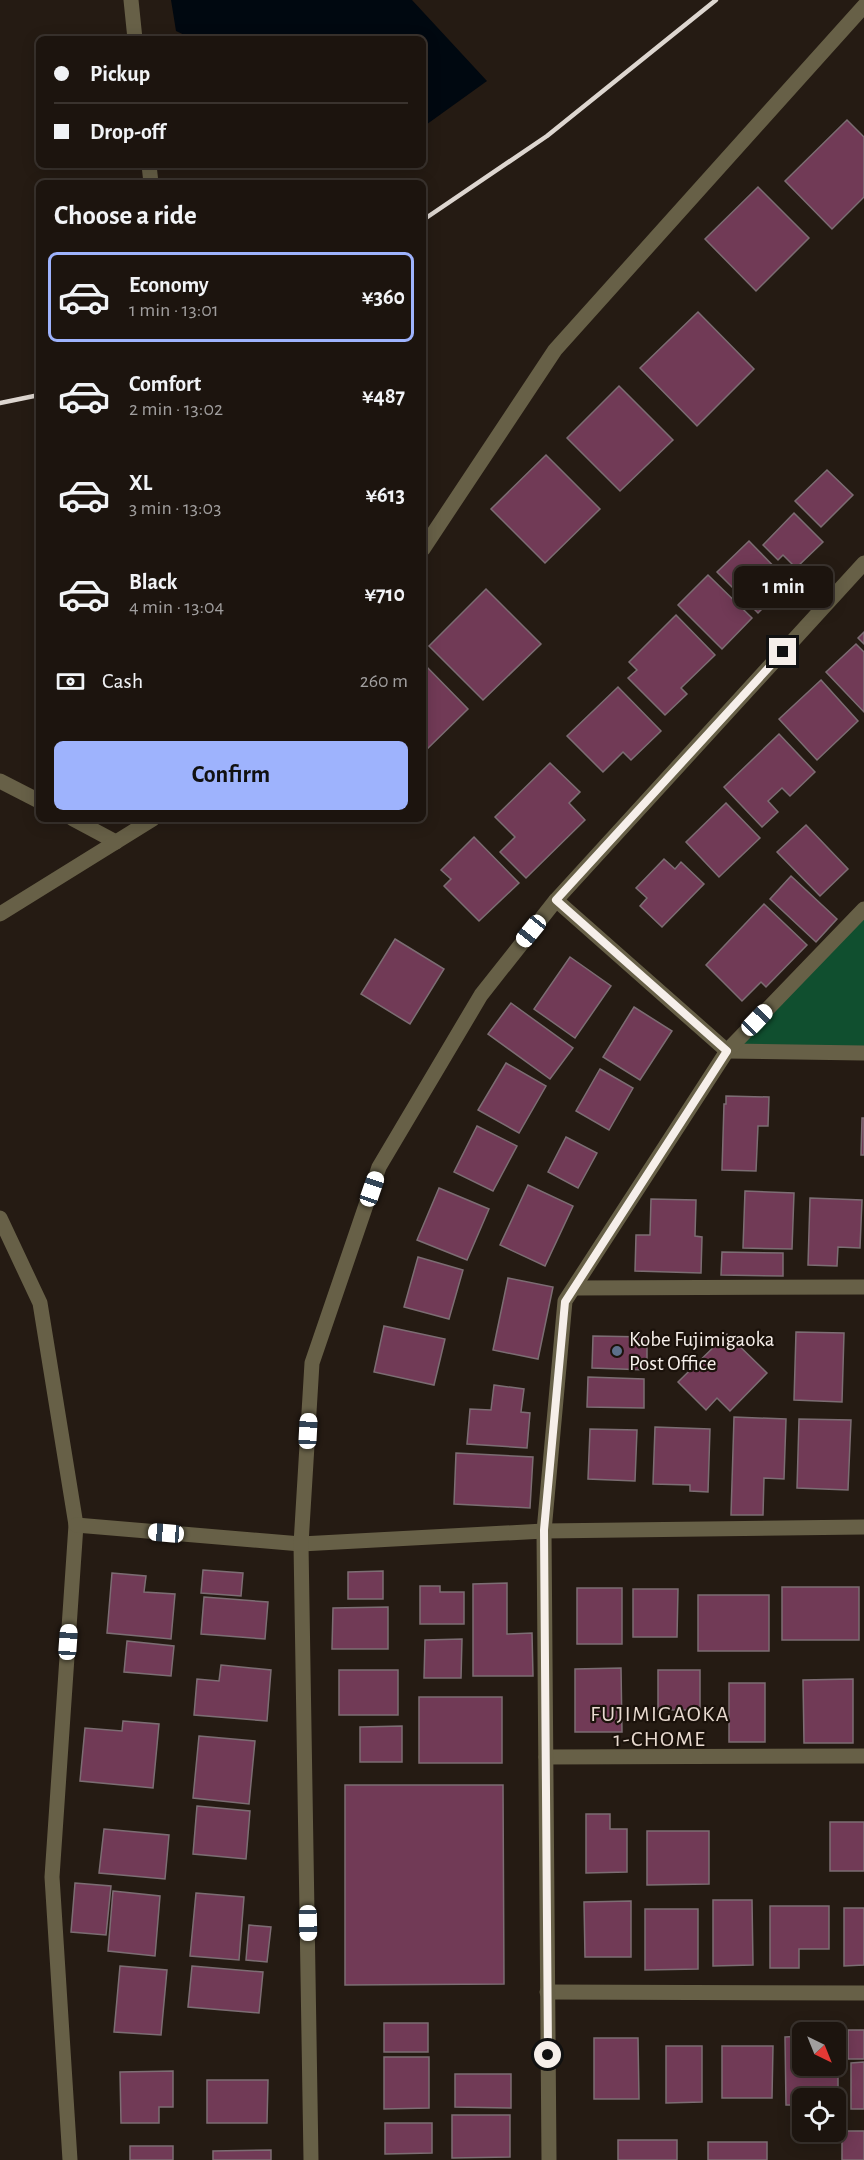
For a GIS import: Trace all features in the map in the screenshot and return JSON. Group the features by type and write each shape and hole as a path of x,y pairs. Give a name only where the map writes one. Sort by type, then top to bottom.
{"street":[{"path":"131,0 135,36"},
{"path":"426,544 555,350 864,6"},
{"path":"311,2160 302,1544 312,1363 379,1167 481,995 556,900 864,563"},
{"path":"0,781 36,799"},
{"path":"79,822 116,842"},
{"path":"0,914 148,822"},
{"path":"556,900 727,1051 864,1053"},
{"path":"549,2160 544,1530 565,1302 727,1051 864,909"},
{"path":"0,1218 40,1304 76,1525 52,1877 70,2160"},
{"path":"574,1287 864,1287"},
{"path":"76,1525 302,1544 544,1530 864,1527"},
{"path":"546,1757 864,1756"},
{"path":"547,1992 864,1993"}],"green space":[{"path":"864,909 864,1053 727,1051"}],"shaded area":[{"path":"171,0 412,0 487,81 426,125 426,36 187,36 176,31"}],"building":[{"path":"847,120 864,137 864,197 832,229 785,181"},
{"path":"758,187 809,238 756,291 705,239"},
{"path":"698,312 754,369 697,426 640,368"},
{"path":"619,386 673,440 620,491 567,438"},
{"path":"546,455 600,509 545,563 491,509"},
{"path":"827,470 853,495 821,527 795,501"},
{"path":"794,513 823,542 796,568 783,555 778,560 763,545"},
{"path":"749,541 789,582 758,613 717,572"},
{"path":"708,575 752,618 722,649 678,605"},
{"path":"486,589 541,644 483,700 429,646"},
{"path":"676,615 715,655 681,688 687,694 665,715 628,678 637,670 629,662"},
{"path":"864,632 864,644 858,638"},
{"path":"856,644 864,652 864,712 826,672"},
{"path":"426,666 468,709 426,750"},
{"path":"821,680 858,721 817,760 779,719"},
{"path":"618,687 661,731 631,760 623,752 603,772 567,736"},
{"path":"779,734 815,772 790,796 782,788 768,801 778,812 762,827 724,787"},
{"path":"550,763 580,792 569,803 585,820 526,878 500,852 515,837 495,817"},
{"path":"726,803 760,838 719,877 686,842"},
{"path":"806,825 848,869 820,896 777,852"},
{"path":"474,837 519,883 479,921 444,886 451,879 441,870"},
{"path":"664,859 675,869 681,862 704,884 662,927 640,906 647,898 636,888"},
{"path":"791,876 837,919 816,942 770,899"},
{"path":"764,904 807,945 766,987 761,982 742,1001 706,965"},
{"path":"395,939 444,969 410,1024 361,994"},
{"path":"570,957 611,986 575,1038 534,1009"},
{"path":"511,1003 573,1048 550,1079 488,1034"},
{"path":"634,1007 672,1031 640,1080 603,1057"},
{"path":"506,1063 546,1086 519,1133 478,1110"},
{"path":"600,1069 633,1088 609,1130 576,1111"},
{"path":"726,1096 769,1097 768,1126 758,1126 756,1171 722,1170"},
{"path":"862,1118 864,1118 864,1155 861,1155"},
{"path":"477,1126 517,1146 493,1191 454,1172"},
{"path":"566,1137 597,1153 578,1188 548,1172"},
{"path":"528,1185 573,1206 545,1266 500,1245"},
{"path":"439,1188 489,1209 467,1260 417,1240"},
{"path":"745,1191 794,1193 792,1249 743,1248"},
{"path":"810,1198 862,1200 860,1248 838,1247 837,1266 808,1265"},
{"path":"651,1199 696,1200 695,1236 702,1237 701,1273 635,1271 636,1235 650,1235"},
{"path":"722,1252 783,1253 783,1276 721,1275"},
{"path":"418,1257 463,1270 449,1319 404,1307"},
{"path":"508,1278 553,1287 538,1359 493,1350"},
{"path":"384,1326 445,1339 434,1385 374,1372"},
{"path":"796,1332 844,1333 842,1402 794,1400"},
{"path":"727,1334 767,1373 730,1411 717,1398 706,1410 678,1382"},
{"path":"593,1336 647,1337 647,1370 592,1368"},
{"path":"588,1377 644,1379 644,1408 587,1407"},
{"path":"494,1385 524,1389 521,1412 530,1413 527,1448 467,1444 470,1409 491,1410"},
{"path":"734,1417 786,1419 784,1479 764,1478 763,1515 731,1515"},
{"path":"799,1419 851,1420 848,1490 797,1488"},
{"path":"655,1427 710,1429 708,1492 690,1491 690,1485 653,1484"},
{"path":"590,1429 637,1430 635,1481 588,1479"},
{"path":"456,1453 533,1457 530,1508 454,1504"},
{"path":"203,1570 243,1573 241,1596 201,1593"},
{"path":"383,1571 383,1599 348,1599 348,1572"},
{"path":"112,1573 146,1576 144,1592 175,1594 171,1639 107,1633"},
{"path":"507,1583 507,1634 532,1633 533,1676 473,1676 473,1584"},
{"path":"420,1586 440,1586 440,1592 464,1592 464,1624 420,1624"},
{"path":"782,1587 859,1587 859,1640 782,1640"},
{"path":"577,1588 622,1588 622,1644 577,1644"},
{"path":"633,1589 678,1589 677,1637 633,1637"},
{"path":"698,1595 769,1595 769,1651 698,1651"},
{"path":"204,1597 268,1602 265,1639 201,1634"},
{"path":"388,1607 388,1649 332,1649 333,1608"},
{"path":"462,1639 461,1678 424,1678 425,1640"},
{"path":"127,1641 174,1646 171,1676 124,1672"},
{"path":"221,1665 271,1670 267,1721 194,1715 197,1679 219,1681"},
{"path":"621,1668 622,1732 575,1732 575,1669"},
{"path":"339,1670 398,1670 398,1715 339,1715"},
{"path":"658,1670 700,1670 700,1710 658,1710"},
{"path":"853,1679 853,1743 804,1743 803,1680"},
{"path":"729,1683 765,1683 765,1742 729,1742"},
{"path":"419,1697 502,1697 502,1763 419,1763"},
{"path":"123,1721 159,1724 153,1788 80,1781 85,1728 122,1731"},
{"path":"402,1726 402,1762 360,1762 360,1727"},
{"path":"199,1736 255,1741 249,1804 193,1798"},
{"path":"345,1785 503,1785 504,1984 345,1985"},
{"path":"197,1806 250,1811 246,1859 193,1854"},
{"path":"586,1814 610,1814 610,1829 627,1829 627,1872 586,1873"},
{"path":"830,1822 864,1822 864,1871 830,1871"},
{"path":"104,1829 169,1835 165,1879 99,1873"},
{"path":"647,1831 709,1831 709,1884 647,1885"},
{"path":"75,1883 111,1886 106,1935 71,1932"},
{"path":"113,1891 160,1896 155,1956 108,1951"},
{"path":"196,1893 244,1897 239,1960 190,1956"},
{"path":"713,1900 752,1900 753,1965 713,1966"},
{"path":"631,1901 631,1957 585,1957 584,1902"},
{"path":"770,1906 829,1906 829,1949 799,1949 799,1968 770,1968"},
{"path":"844,1908 864,1908 864,1965 844,1966"},
{"path":"645,1909 698,1909 698,1969 645,1970"},
{"path":"249,1925 271,1927 267,1962 246,1960"},
{"path":"120,1966 167,1970 161,2035 114,2032"},
{"path":"192,1966 263,1972 259,2013 188,2007"},
{"path":"384,2023 428,2023 428,2052 384,2052"},
{"path":"848,2030 864,2030 864,2059 848,2059"},
{"path":"785,2037 792,2037 792,2076 838,2076 838,2088 792,2088 792,2105 786,2105"},
{"path":"594,2038 638,2038 639,2099 594,2099"},
{"path":"666,2046 702,2046 702,2102 666,2103"},
{"path":"722,2046 773,2046 772,2098 722,2098"},
{"path":"384,2057 429,2057 429,2108 384,2109"},
{"path":"864,2062 864,2109 851,2109 851,2063"},
{"path":"173,2071 173,2107 159,2107 159,2123 121,2123 120,2072"},
{"path":"455,2074 511,2074 511,2108 455,2107"},
{"path":"207,2080 268,2080 267,2123 207,2123"},
{"path":"452,2115 510,2115 510,2157 452,2158"},
{"path":"385,2123 432,2123 432,2153 385,2154"},
{"path":"846,2131 864,2131 864,2160 842,2160 842,2142 846,2142"},
{"path":"618,2140 677,2140 677,2160 618,2160"},
{"path":"708,2142 767,2142 767,2160 708,2160"},
{"path":"130,2146 173,2146 173,2160 130,2160"},
{"path":"271,2150 271,2160 213,2160 213,2151"}],"railway":[{"path":"426,218 547,136 716,0"},
{"path":"0,403 36,396"}],"place":[{"name":"Kobe Fujimigaoka Post Office","path":"617,1351"}],"district":[{"name":"FUJIMIGAOKA 1-CHOME","path":"660,1726"}],"route":[{"path":"548,2055 544,1530 565,1302 727,1051 556,900 783,652"}]}
